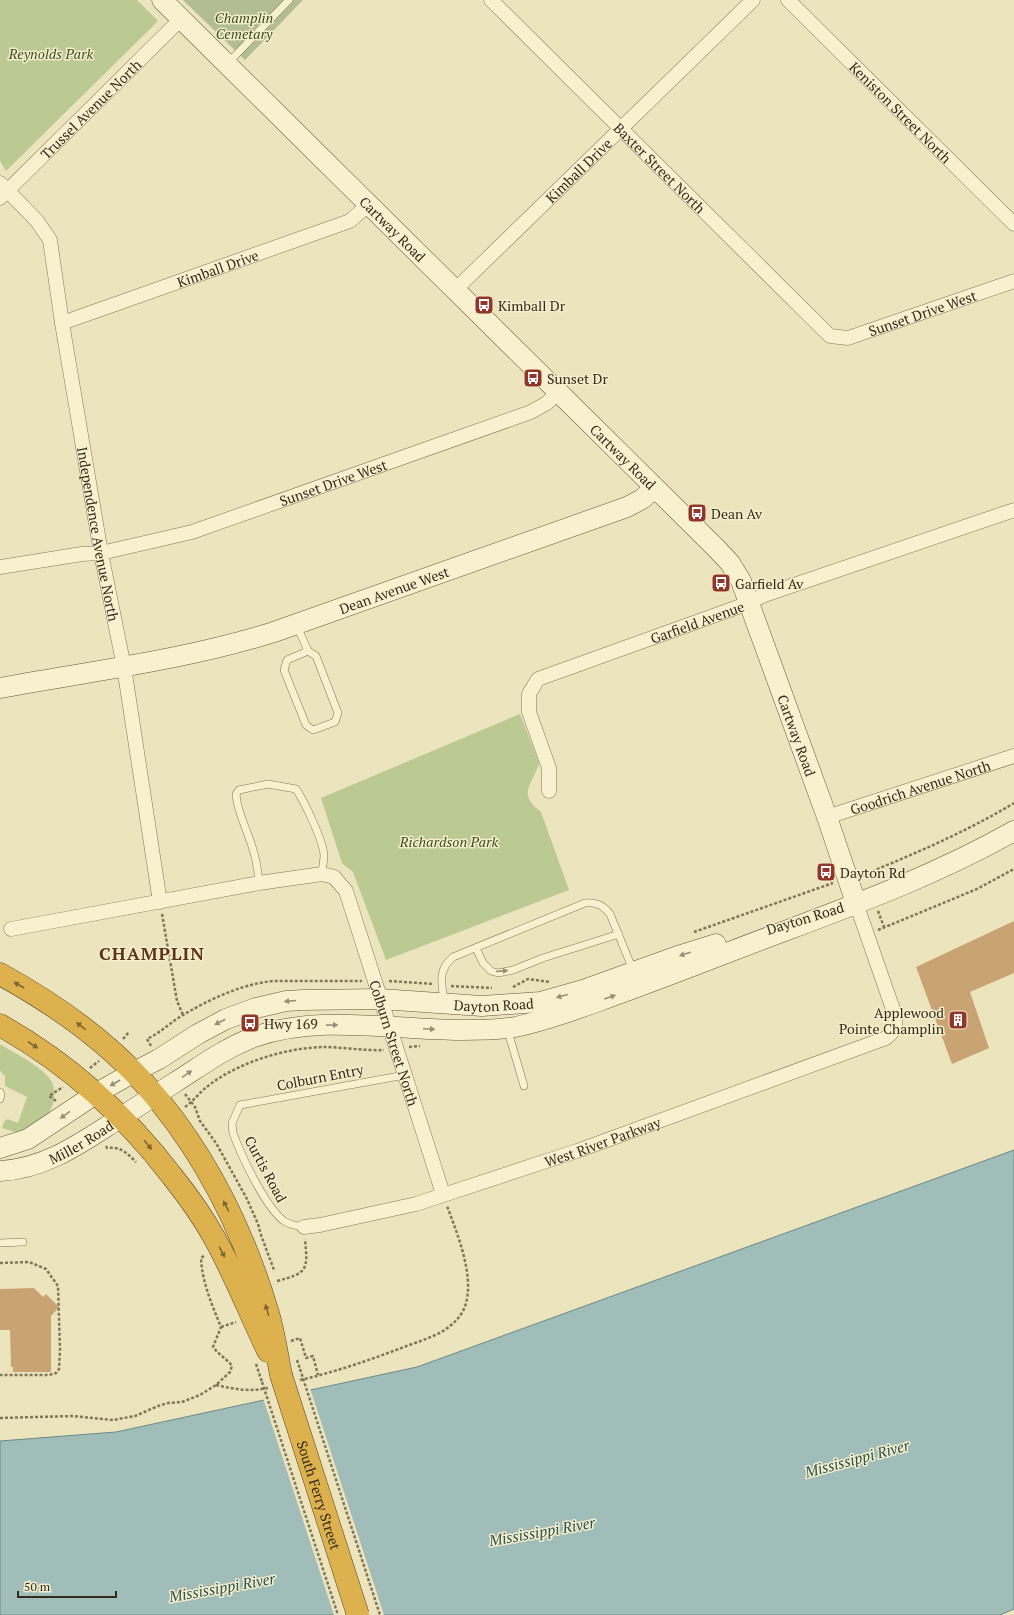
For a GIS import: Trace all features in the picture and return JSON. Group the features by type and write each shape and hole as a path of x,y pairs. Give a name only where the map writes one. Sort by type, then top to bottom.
{"highway":[{"path":"0,974 38,995 84,1029 134,1072 154,1095 194,1150 223,1198 241,1237 269,1315 282,1379"},
{"path":"0,1025 37,1047 61,1064 97,1093 122,1116 142,1138 182,1189 215,1238 239,1286 254,1324 282,1379"},
{"name":"South Ferry Street","path":"282,1379 358,1615"}],"street":[{"name":"Cartway Road","path":"162,0 730,563 741,581 827,817 868,935 895,1015 896,1023 892,1031"},
{"name":"Baxter Street North","path":"491,0 830,336"},
{"name":"Kimball Drive","path":"455,290 753,0"},
{"name":"Keniston Street North","path":"788,0 1014,224"},
{"name":"Trussel Avenue North","path":"3,191 181,19"},
{"name":"Independence Avenue North","path":"3,191 37,221 50,240 62,323 101,553 124,667 160,902"},
{"name":"Kimball Drive","path":"62,323 350,221 369,204"},
{"name":"Sunset Drive West","path":"830,336 848,338 1014,281"},
{"name":"Sunset Drive West","path":"0,567 82,554 101,553 192,532 531,412 547,403 558,392"},
{"name":"Dean Avenue West","path":"0,688 105,669 124,667 231,645 296,624 627,507 642,499 655,488"},
{"name":"Garfield Avenue","path":"549,792 549,768 529,712 529,694 538,679 749,603 770,593 1014,510"},
{"name":"Goodrich Avenue North","path":"827,817 1014,756"},
{"name":"Dayton Road","path":"154,1095 229,1048 256,1037 275,1032 318,1025 349,1024 449,1030 491,1030 507,1028 548,1018 636,980 894,889 956,862 1014,831"},
{"path":"11,929 259,883 322,874"},
{"name":"Colburn Street North","path":"322,874 334,877 346,891 443,1194"},
{"name":"Dayton Road","path":"134,1072 159,1059 205,1030 226,1019 256,1008 286,1001 380,999 482,1006 540,1002 636,980"},
{"name":"West River Parkway","path":"304,1227 320,1225 416,1204 592,1145 876,1042 886,1038 892,1031"},
{"name":"Miller Road","path":"0,1148 28,1139 97,1093 134,1072"},
{"name":"Miller Road","path":"0,1171 24,1168 39,1164 65,1152 154,1095"}],"lane":[{"path":"226,64 289,0"},
{"path":"296,624 308,651 316,656 338,713 335,722 313,730 306,725 284,670 287,660 308,651"},
{"path":"259,883 258,871 249,836 236,805 236,794 239,790 268,784 296,789 304,799 324,855 322,874"},
{"path":"444,1003 441,975 445,964 453,957 585,903 595,902 605,907 610,914 636,980"},
{"path":"476,948 483,963 491,970 498,973 513,970 587,943 618,934"},
{"path":"507,1028 524,1086"},
{"name":"Colburn Entry","path":"240,1105 405,1075"},
{"path":"0,1092 0,1099"},
{"name":"Curtis Road","path":"240,1105 232,1123 233,1133 269,1206 285,1222 295,1226 304,1227"},
{"path":"0,1242 23,1242"}],"path":[{"path":"864,875 996,814 1014,803"},
{"path":"868,935 916,913 977,889 1014,869"},
{"path":"160,902 177,1001 183,1015"},
{"path":"147,1039 183,1015 218,997"},
{"path":"274,1272 258,1224 247,1199 216,1143 200,1121 192,1102 203,1091 221,1078 256,1060 274,1054 321,1047 380,1050 397,1049"},
{"path":"107,1148 113,1147 126,1152 138,1163"},
{"path":"216,1385 245,1390 257,1390 282,1379 318,1375 388,1353 432,1336 452,1324 461,1314 466,1304 467,1296 464,1253 443,1194"},
{"path":"276,1277 277,1281 299,1274 307,1263 304,1227"},
{"path":"0,1418 73,1416 114,1420 135,1416 168,1403 182,1402 200,1395 216,1385 230,1372 232,1366 228,1360 217,1353 213,1348 221,1327 206,1285 201,1264 201,1258 207,1254 204,1250"},
{"path":"0,1263 29,1262 46,1269 52,1277 58,1286 60,1350 59,1369 56,1373 48,1375 0,1375"},
{"path":"221,1327 240,1321"},
{"path":"290,1341 300,1338 306,1358 313,1356 318,1375"},
{"path":"282,1379 338,1615"},
{"path":"282,1379 380,1615"}],"green space":[{"name":"Reynolds Park","path":"0,0 137,0 158,21 6,171 0,161"},
{"name":"Champlin Cemetary","path":"183,0 303,0 245,60"},
{"name":"Richardson Park","path":"520,714 539,763 528,789 529,799 541,812 569,890 386,960 353,872 342,863 321,798"},
{"path":"0,1044 40,1069 50,1079 54,1087 54,1101 48,1114 35,1124 20,1132 2,1128 7,1119 18,1123 27,1097 5,1086 5,1076 0,1071"}],"water":[{"name":"Mississippi River","path":"1014,1150 1014,1609 1000,1615 0,1615 0,1441 116,1432 417,1367"}],"pier":[{"path":"310,1388 384,1615 334,1615 263,1398"}],"building":[{"name":"Applewood Pointe Champlin","path":"1014,921 1014,973 970,992 989,1048 952,1064 916,967"},
{"path":"34,1288 43,1297 46,1294 59,1307 51,1316 51,1372 13,1372 13,1367 11,1367 10,1330 0,1330 0,1289"}],"place":[{"name":"Kimball Dr","path":"484,305"},
{"name":"Sunset Dr","path":"533,378"},
{"name":"Dean Av","path":"697,513"},
{"name":"Garfield Av","path":"721,583"},
{"name":"Dayton Rd","path":"826,872"},
{"name":"Applewood Pointe Champlin","path":"958,1020"},
{"name":"Hwy 169","path":"250,1023"}],"district":[{"name":"CHAMPLIN","path":"152,953"}]}
